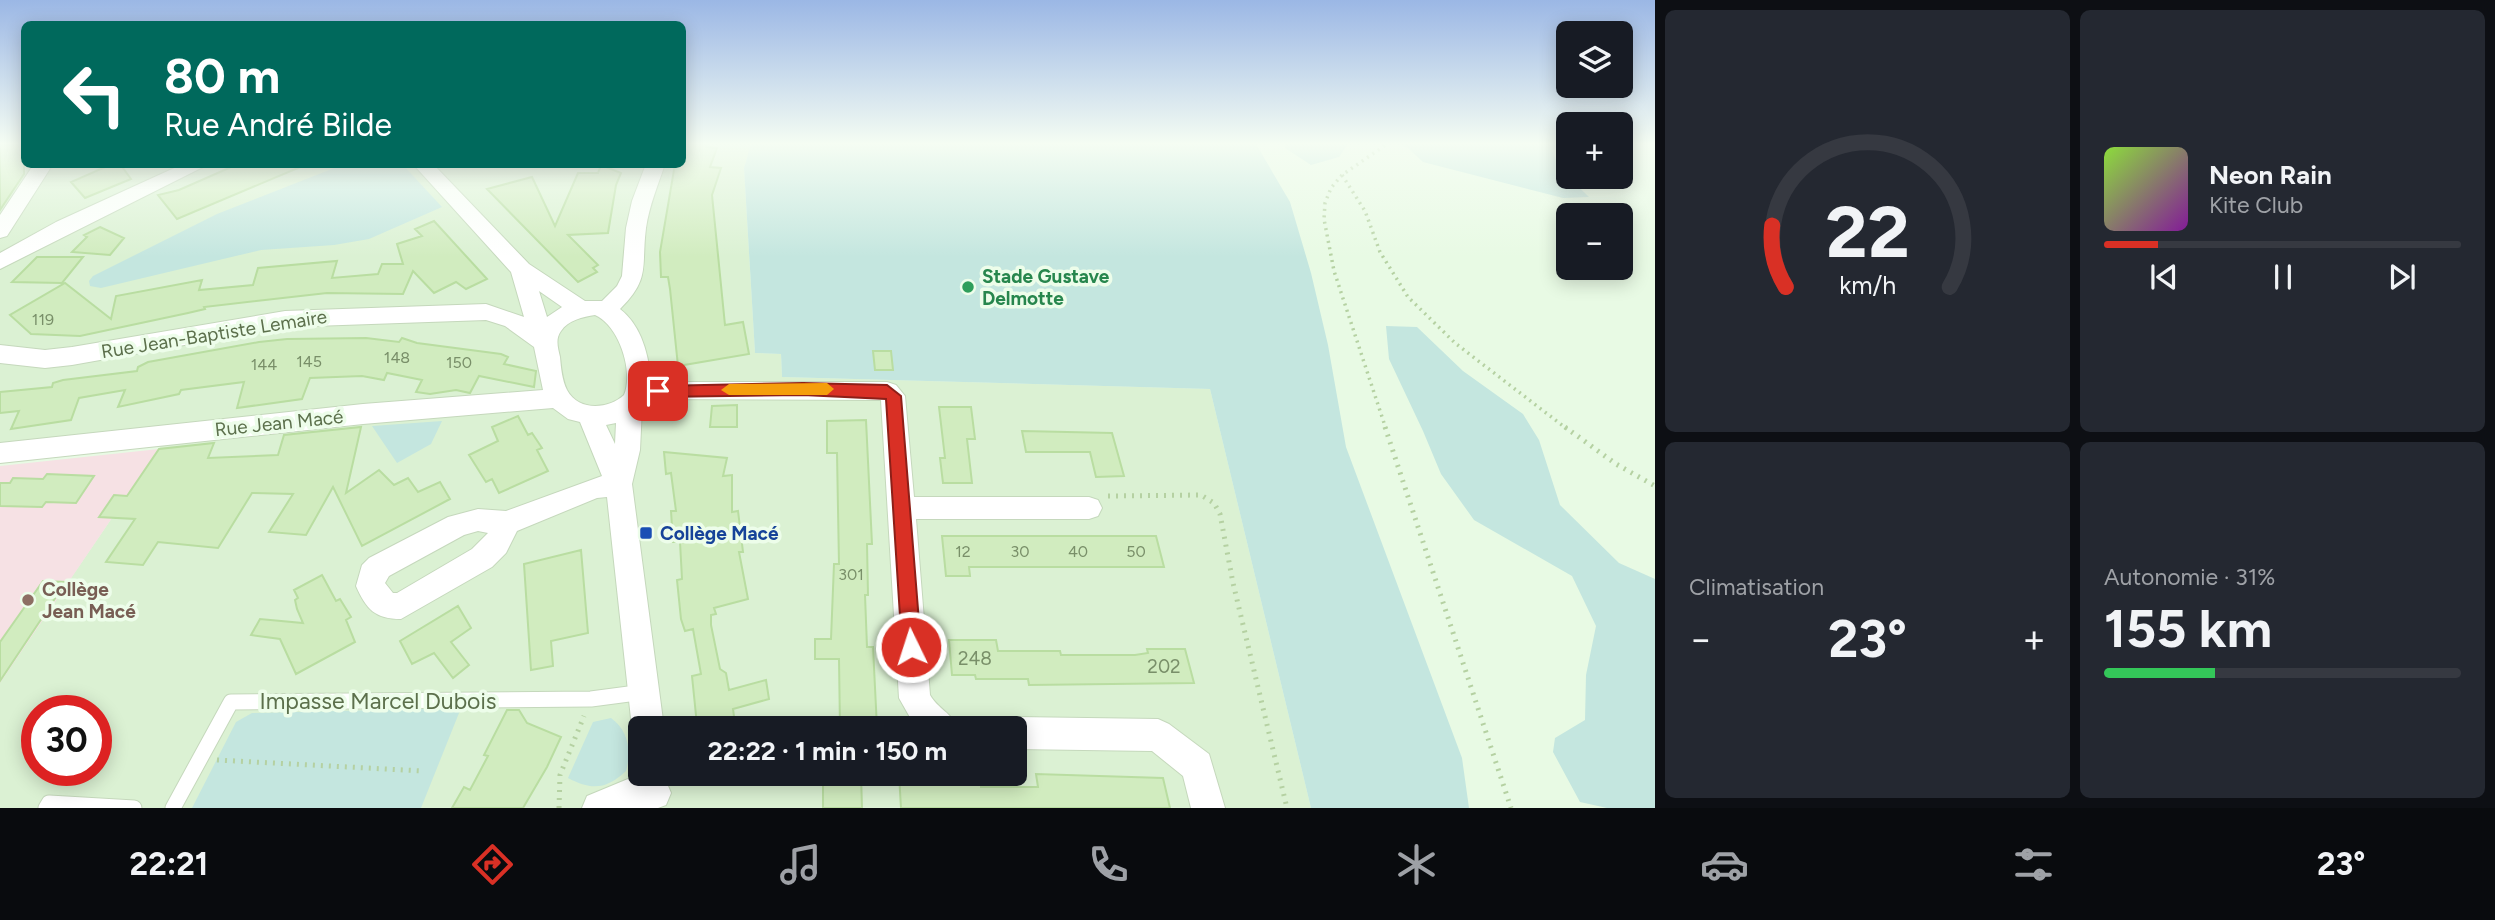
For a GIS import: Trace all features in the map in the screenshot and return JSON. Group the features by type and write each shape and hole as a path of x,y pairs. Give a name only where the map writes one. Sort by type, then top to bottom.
{"street":[{"path":"0,230 32,182"},
{"path":"1,258 162,182"},
{"path":"439,182 522,269 580,309"},
{"path":"607,309 626,290 633,276 636,228 649,182"},
{"path":"522,269 536,318 546,340 559,398 572,410 590,416 616,412 635,397 658,391 887,391 896,403 915,698 925,716"},
{"path":"546,340 562,316 580,309 597,306 607,309 622,321 628,333 635,397 619,484"},
{"name":"Rue Jean-Baptiste Lemaire","path":"0,354 22,358 59,358 285,319 373,314 486,312 513,320 546,340"},
{"name":"Rue Jean Macé","path":"0,453 363,414 559,398"},
{"path":"590,416 619,484 647,716"},
{"path":"507,523 594,488 619,484"},
{"path":"902,508 1089,508"},
{"path":"1027,733 1158,735 1198,766 1208,808"},
{"path":"599,808 628,796 654,792"}],"lane":[{"name":"Impasse Marcel Dubois","path":"173,808 230,702 591,699 645,692"},
{"path":"46,808 49,803 134,808"}],"path":[{"path":"1336,182 1330,188 1322,220 1344,303 1511,808"},
{"path":"1346,182 1365,211 1380,253 1408,297 1455,343 1510,387 1616,464 1655,486"},
{"path":"1089,508 1092,496 1201,495 1214,503 1220,514 1233,583 1287,808"},
{"path":"559,808 560,775 591,699"},
{"path":"199,760 423,771"}],"shaded area":[{"path":"0,182 745,182 755,353 781,354 782,377 1210,389 1311,808 0,808 0,682 159,449 172,425 0,443"},
{"path":"299,182 419,182 442,207 369,239 334,245 261,250 101,288 90,286 89,281 93,276 217,214"},
{"path":"745,182 1278,182 1290,202 1311,273 1328,345 1346,447 1462,758 1469,808 1311,808 1210,389 782,377 781,354 755,353"},
{"path":"1500,182 1556,182 1556,189 1581,189 1589,197 1563,198"},
{"path":"1386,326 1417,327 1463,371 1523,414 1539,440 1560,505 1619,563 1655,579 1655,808 1607,808 1580,802 1553,752 1555,738 1585,720 1586,675 1596,626 1572,576 1474,520 1441,474 1389,359"},
{"path":"442,421 431,444 397,463 372,426"},
{"name":"Collège Jean Macé","path":"159,449 112,518 0,683 0,466"},
{"path":"461,708 421,808 192,808 236,722 252,713"},
{"path":"611,718 625,735 628,749 626,771 612,782 598,786 584,785 568,778 593,722"}],"building":[{"path":"0,182 19,182 0,210"},
{"path":"72,182 124,182 85,198"},
{"path":"198,182 265,182 177,219 158,195"},
{"path":"514,182 534,182 555,226 574,182 617,182 608,233 568,235 598,265 593,268 597,272 578,282 487,189"},
{"path":"672,182 716,182 712,195 725,325 743,322 749,354 678,366 670,289 668,277 661,277 660,252"},
{"path":"434,221 487,279 466,289 456,282 434,293 413,271 403,294 327,293 204,307 205,309 80,336 31,334 10,315 65,283 111,319 116,296 202,280 199,290 253,285 258,268 337,261 332,278 378,274 382,264 403,264 397,244 422,236 415,229"},
{"path":"100,227 124,238 110,255 72,252 87,237 84,235"},
{"path":"37,257 83,257 62,283 12,282"},
{"path":"366,338 399,342 402,338 417,343 501,354 508,357 504,364 536,371 534,387 479,376 470,393 456,390 430,394 416,392 422,380 387,373 384,380 362,376 310,378 302,399 237,408 244,382 181,390 179,394 118,407 125,390 79,398 71,420 11,429 19,411 0,413 0,392 52,387 53,383 63,380 137,371 138,367 148,362 259,342"},
{"path":"873,351 891,351 893,370 875,370"},
{"path":"737,405 737,427 710,427 712,406"},
{"path":"939,407 971,407 975,439 967,439 972,483 943,483 940,458 945,458"},
{"path":"518,416 528,435 532,433 542,448 537,450 548,471 499,493 492,479 486,482 469,455 498,441 492,427"},
{"path":"866,420 872,544 867,544 868,595 865,595 867,647 873,647 876,716 840,716 839,659 815,659 815,639 831,639 834,564 839,564 837,453 827,453 827,421"},
{"path":"361,427 346,493 379,470 394,485 408,478 418,492 440,482 450,499 362,546 333,487 306,535 269,532 293,494 252,493 218,548 158,542 143,565 106,562 135,519 99,517 114,495 127,496 159,449 214,443 208,458 278,455 284,435"},
{"path":"1022,431 1112,433 1124,476 1096,477 1090,452 1026,452"},
{"path":"664,452 727,458 723,476 732,475 732,512 738,511 743,552 739,552 748,599 714,608 716,614 711,615 711,625 720,669 726,673 729,690 766,680 769,699 733,709 734,716 696,716 692,676 701,674 693,629 685,631 681,619 677,580 682,579 680,542 673,542 671,511 676,511 671,473 666,474"},
{"path":"47,474 94,476 76,503 46,502 42,507 0,506 0,483 10,483 13,478 43,479"},
{"path":"942,536 1156,536 1164,567 969,567 970,576 946,576"},
{"path":"581,550 588,633 551,641 553,666 531,670 524,564"},
{"path":"322,575 336,601 340,599 351,617 346,620 355,642 296,674 280,639 251,635 260,619 303,623 297,609 295,600 298,598 294,590"},
{"path":"43,581 66,582 0,681 0,642"},
{"path":"458,606 471,628 451,642 469,665 453,678 434,653 412,664 400,641"},
{"path":"949,640 996,640 998,651 1060,651 1061,655 1135,655 1148,653 1147,649 1185,649 1194,683 1029,685 1028,679 976,679 975,675 952,675"},
{"path":"507,710 519,710 527,723 561,737 547,767 523,808 452,808 464,787 470,790"},
{"path":"1036,774 1163,778 1170,808 901,808 900,786 1038,787"},
{"path":"823,786 861,786 862,808 823,808"}],"slow traffic":[{"path":"729,390 827,389"}],"place":[{"name":"Stade Gustave Delmotte","path":"968,287"},
{"name":"Collège Macé","path":"646,533"},
{"name":"Collège Jean Macé","path":"28,600"}],"route":[{"path":"658,391 803,389 887,391 893,396 896,403 911,647"}]}
